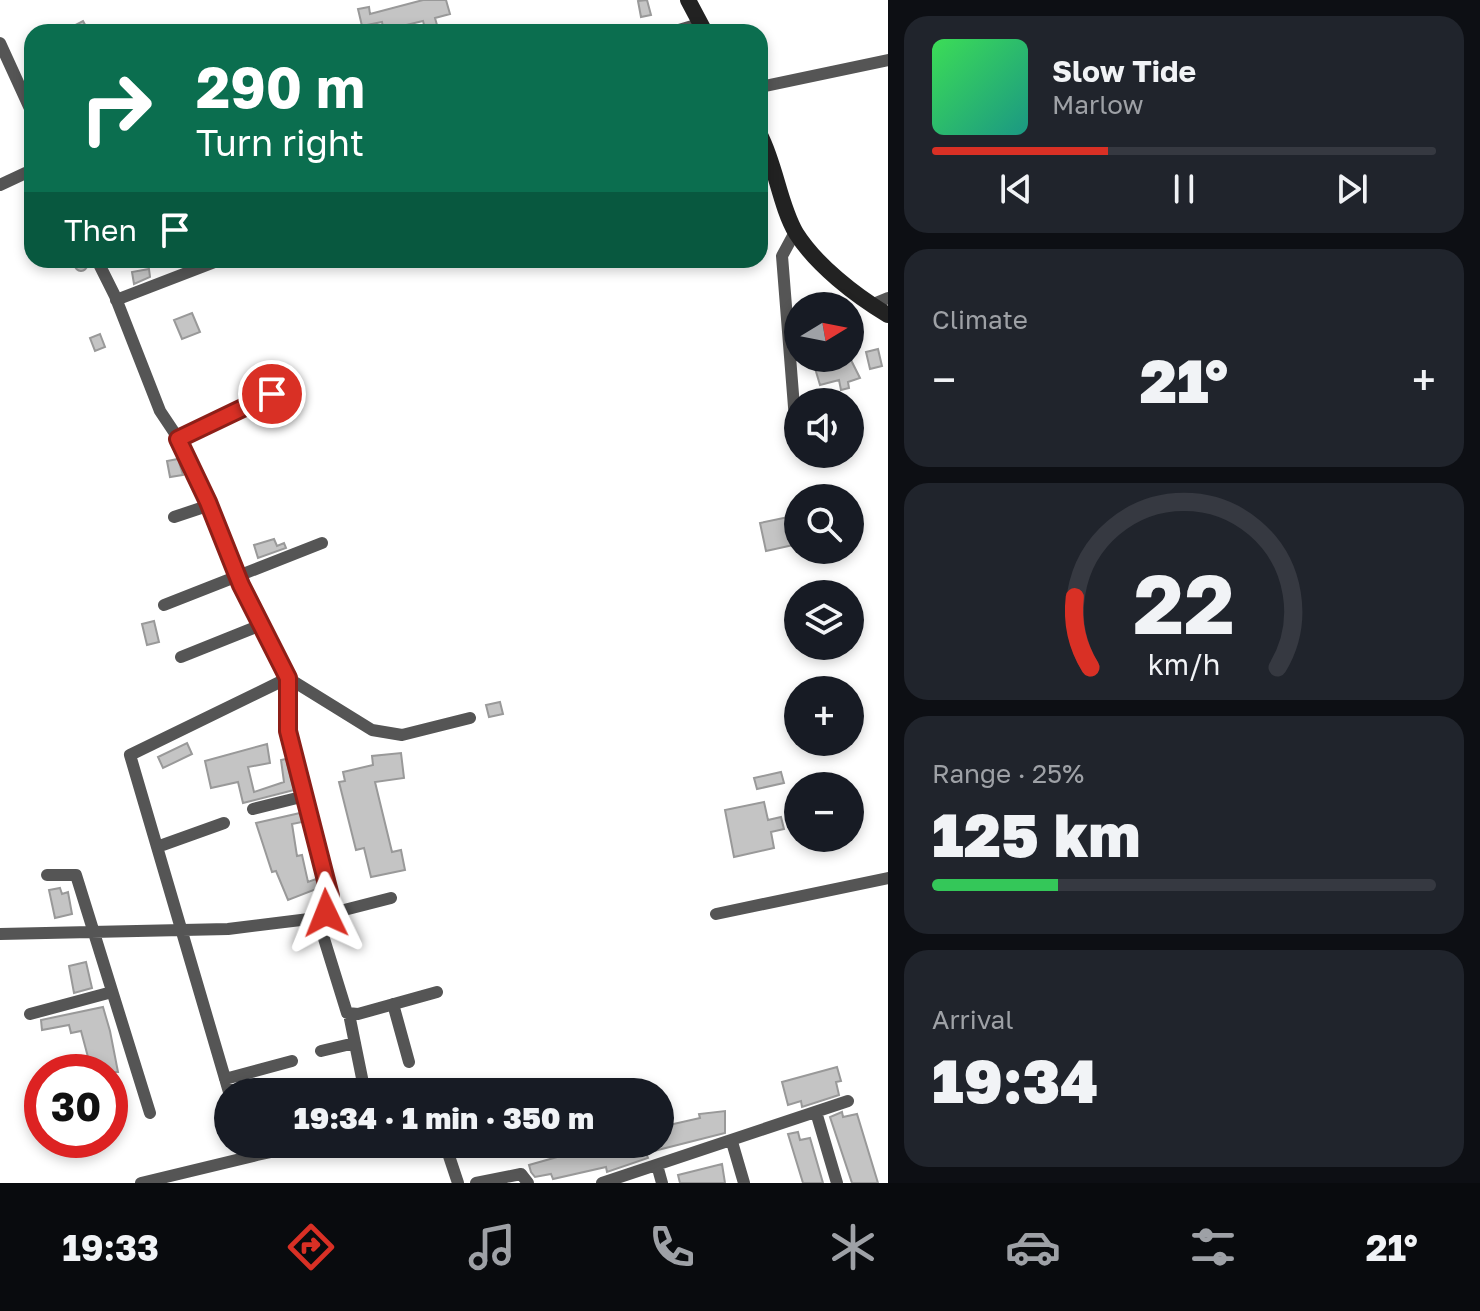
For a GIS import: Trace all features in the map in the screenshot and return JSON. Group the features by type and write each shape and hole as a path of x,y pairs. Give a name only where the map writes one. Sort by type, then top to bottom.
{"main road":[{"path":"688,0 701,24"},
{"path":"768,150 795,232 814,255 871,305 888,315"}],"street":[{"path":"0,43 24,85"},
{"path":"768,85 888,60"},
{"path":"0,185 24,174"},
{"path":"792,388 782,256 795,232"},
{"path":"101,268 160,411 178,439 210,505 238,576 288,678 288,731 330,896 321,929 349,1014 362,1078"},
{"path":"116,300 199,268"},
{"path":"871,305 888,298"},
{"path":"178,439 272,394"},
{"path":"174,517 210,505"},
{"path":"164,605 322,543"},
{"path":"181,657 261,625"},
{"path":"288,678 372,730 402,735 470,718"},
{"path":"225,1078 130,755 288,678"},
{"path":"253,809 305,796"},
{"path":"157,847 224,823"},
{"path":"47,875 76,875 150,1113"},
{"path":"716,914 888,878"},
{"path":"0,934 228,929 326,913 391,898"},
{"path":"30,1014 112,992"},
{"path":"349,1014 437,992"},
{"path":"393,1004 409,1062"},
{"path":"321,1051 355,1043"},
{"path":"248,1078 292,1061"},
{"path":"602,1183 848,1101"},
{"path":"816,1112 837,1183"},
{"path":"732,1142 744,1183"},
{"path":"141,1183 245,1158"},
{"path":"450,1158 458,1183"},
{"path":"657,1165 662,1183"},
{"path":"476,1183 521,1174 528,1183"}],"building":[{"path":"423,0 446,0 450,14 435,18 437,24 424,24 423,21 362,24 358,9 369,7 370,14"},
{"path":"647,0 651,15 641,17 638,1"},
{"path":"149,269 150,277 134,284 132,272"},
{"path":"192,313 200,332 182,339 174,320"},
{"path":"100,334 105,347 95,351 90,338"},
{"path":"878,349 882,366 870,369 866,352"},
{"path":"816,372 857,372 860,378 848,382 849,388 841,388 839,380 820,385"},
{"path":"178,459 183,475 170,477 167,461"},
{"path":"784,518 784,547 766,551 760,523"},
{"path":"274,539 277,546 284,543 286,548 258,558 254,545"},
{"path":"154,621 159,642 147,645 142,624"},
{"path":"500,702 503,714 489,717 486,705"},
{"path":"187,743 192,754 163,768 158,757"},
{"path":"267,744 270,763 248,767 254,792 284,782 281,760 286,759 294,790 243,803 238,782 211,788 205,761"},
{"path":"401,753 404,778 375,782 392,852 401,850 405,870 371,877 364,848 356,850 339,782 345,781 343,772 373,765 372,756"},
{"path":"781,772 784,783 757,789 754,778"},
{"path":"764,802 768,820 781,817 784,829 771,832 774,848 734,857 725,810"},
{"path":"300,813 302,822 292,824 297,856 302,855 308,882 316,879 319,888 288,900 276,871 272,872 256,823"},
{"path":"60,888 62,894 68,892 72,914 55,918 49,890"},
{"path":"86,962 92,988 74,993 69,966"},
{"path":"103,1007 114,1054 87,1054 81,1031 71,1033 69,1025 42,1030 41,1020"},
{"path":"837,1067 841,1081 836,1082 839,1095 802,1107 801,1101 788,1105 782,1082"},
{"path":"725,1111 725,1133 674,1146 674,1124 700,1118 699,1114"},
{"path":"842,1112 843,1117 857,1114 878,1183 852,1183 830,1117"},
{"path":"798,1132 800,1140 810,1138 823,1183 803,1183 788,1134"},
{"path":"554,1158 648,1158 607,1172 606,1167 553,1179 551,1174 535,1177 529,1165"},
{"path":"722,1164 725,1183 680,1183 678,1175"}],"route":[{"path":"272,394 178,439 208,502 241,585 288,678 288,731 330,896 326,913"}]}
